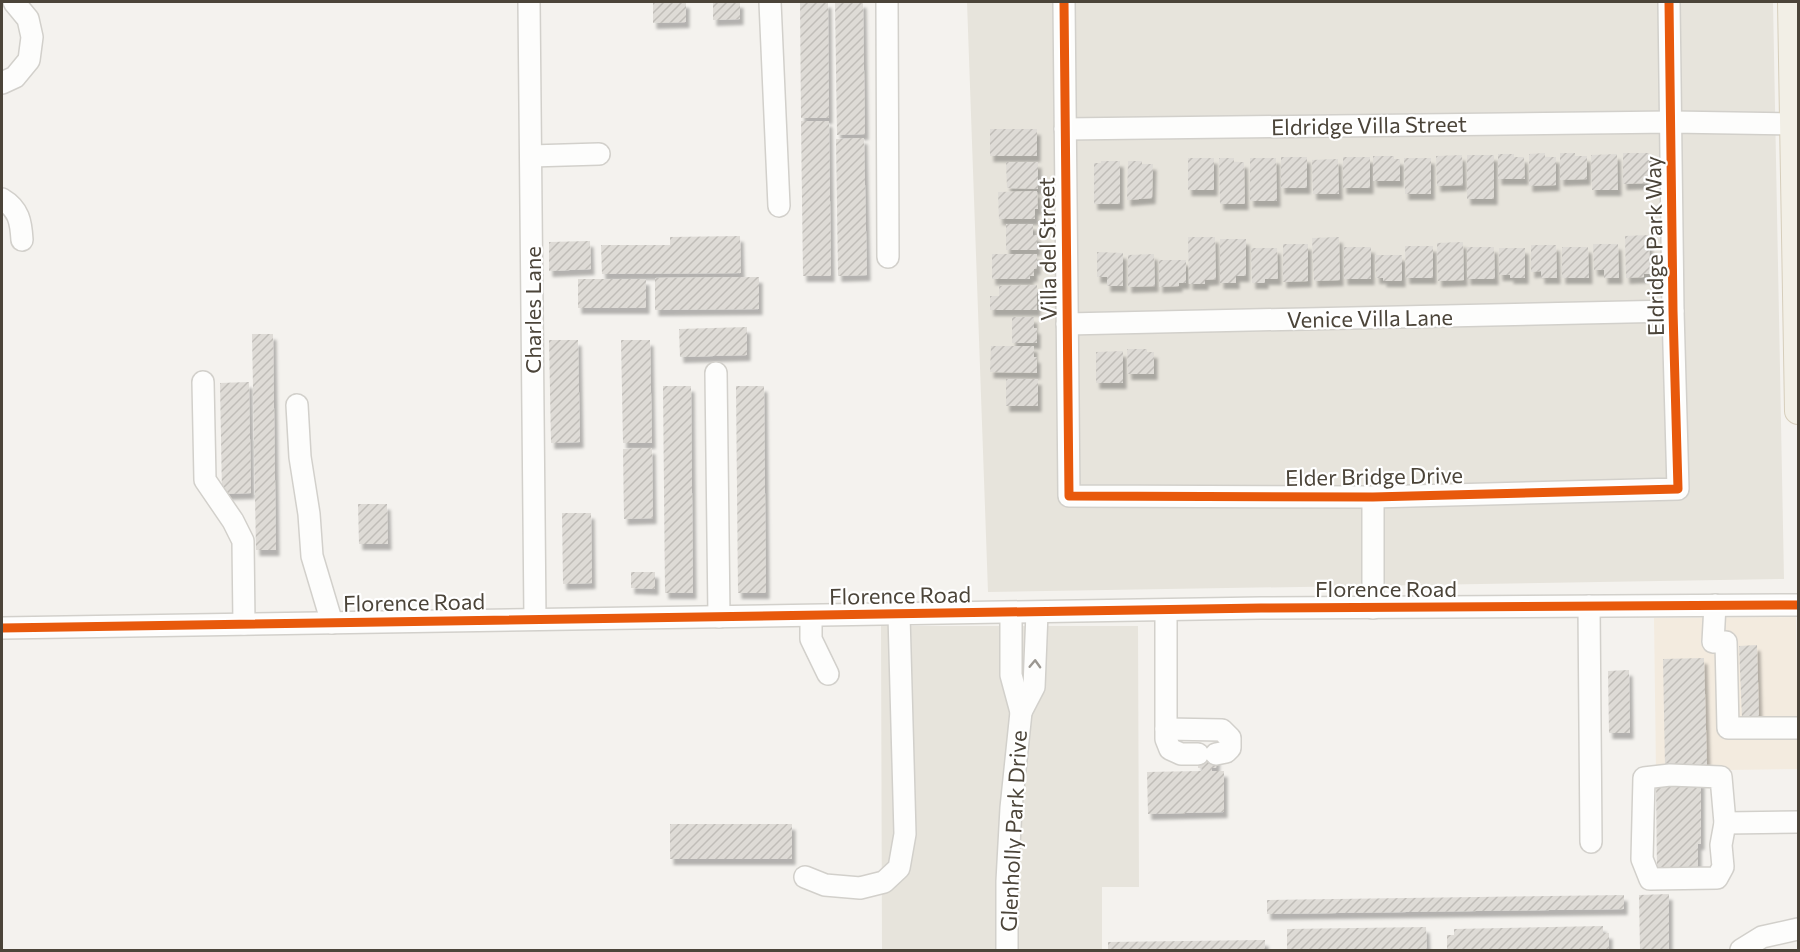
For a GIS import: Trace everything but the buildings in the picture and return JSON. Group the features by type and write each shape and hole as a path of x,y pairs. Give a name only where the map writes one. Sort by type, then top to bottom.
{"main road":[{"path":"1791,2 1796,124 1798,411"}],"street":[{"path":"2,83 15,77 29,60 32,37 27,19 14,2"},
{"name":"Charles Lane","path":"529,2 535,619"},
{"path":"770,2 779,207"},
{"path":"887,2 888,257"},
{"name":"Villa del Street","path":"1064,2 1069,496"},
{"name":"Eldridge Park Way","path":"1669,2 1678,489"},
{"name":"Eldridge Villa Street","path":"1065,129 1672,122 1796,124"},
{"path":"531,156 599,154"},
{"path":"2,199 19,214 22,240"},
{"name":"Venice Villa Lane","path":"1067,324 1673,311"},
{"path":"716,372 719,617"},
{"path":"203,382 205,480 233,521 243,541 244,624"},
{"path":"297,405 300,457 309,514 312,556 332,623"},
{"name":"Elder Bridge Drive","path":"1069,496 1374,497 1678,489"},
{"path":"1374,497 1374,609"},
{"path":"1714,605 1713,642 1726,642 1728,728 1798,728"},
{"name":"Florence Road","path":"2,628 1166,610 1798,605"},
{"path":"1589,606 1591,842"},
{"path":"1166,610 1166,729 1166,739 1170,749 1181,754 1207,754 1226,752 1230,748 1230,738 1222,730 1166,729"},
{"name":"Glenholly Park Drive","path":"1021,712 1034,687 1037,612"},
{"name":"Glenholly Park Drive","path":"1007,951 1010,829 1021,712 1011,675 1011,613"},
{"path":"805,877 825,885 860,888 884,882 899,868 905,834 899,615"},
{"path":"812,616 812,639 828,674"},
{"path":"1670,775 1721,777 1725,823 1721,846 1723,867 1717,878 1650,879 1642,859 1644,777 1670,775"},
{"path":"1725,823 1798,822"},
{"path":"1741,951 1762,937 1798,930"}],"shaded area":[{"path":"967,2 1773,2 1784,579 988,592"},
{"path":"1796,617 1798,769 1656,771 1654,618"},
{"path":"881,626 1138,626 1139,887 1102,887 1102,950 882,950"}],"cycle path":[{"path":"1064,2 1069,496 1373,497 1678,489 1669,2"},
{"path":"2,628 1261,608 1798,605"}]}
